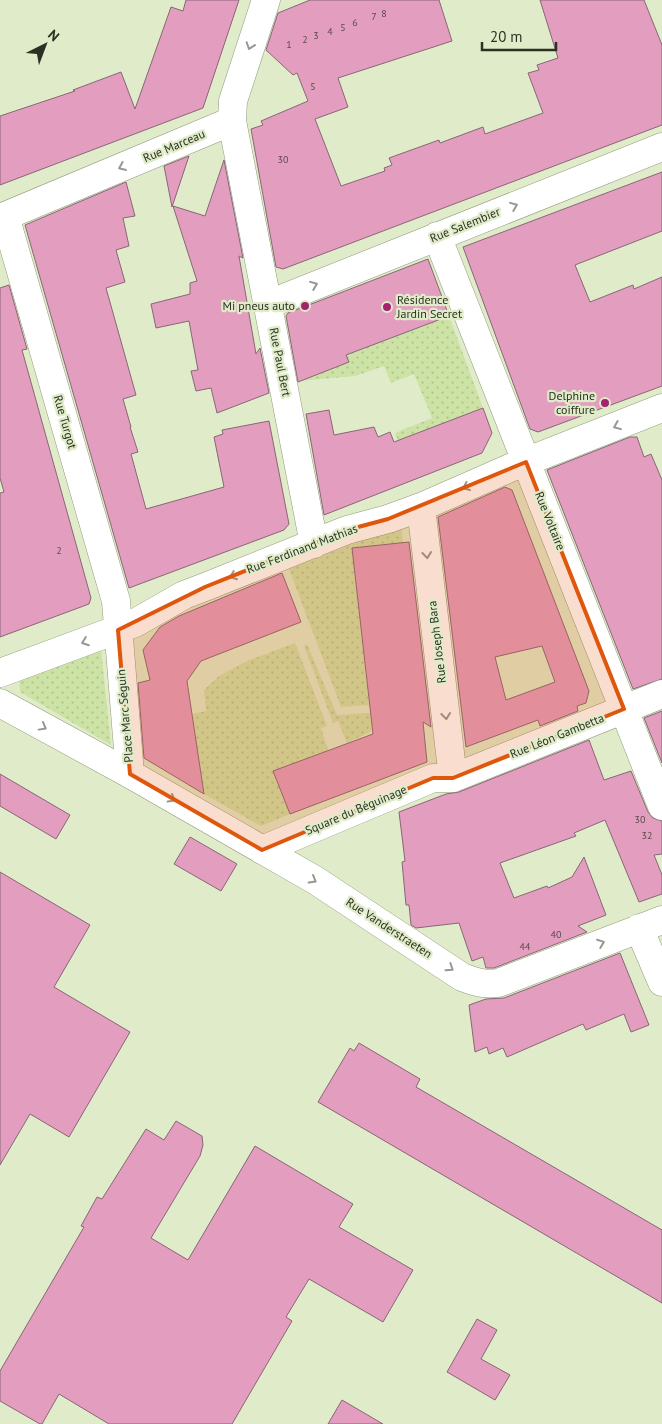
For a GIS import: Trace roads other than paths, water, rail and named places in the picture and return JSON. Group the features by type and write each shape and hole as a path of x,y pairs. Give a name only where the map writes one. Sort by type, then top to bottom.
{"street":[{"path":"232,122 233,101 266,0"},
{"name":"Rue Marceau","path":"2,218 232,122"},
{"name":"Rue Paul Bert","path":"232,122 269,304 314,544"},
{"name":"Rue Salembier","path":"269,304 662,147"},
{"name":"Rue Turgot","path":"2,218 116,601 118,630"},
{"name":"Rue Voltaire","path":"437,236 662,806"},
{"name":"Rue Ferdinand Mathias","path":"0,673 118,630 145,618 184,595 346,530 388,519 662,408"},
{"name":"Rue Joseph Bara","path":"421,506 453,778"},
{"name":"Place Marc Séguin","path":"118,630 130,774"},
{"name":"Rue Léon Gambetta","path":"453,778 662,694"},
{"name":"Place Marc Séguin","path":"0,703 130,774"},
{"name":"Rue Vanderstraeten","path":"130,774 338,894 474,982 498,983 651,924"},
{"name":"Square du Béguinage","path":"262,850 433,778 453,778"},
{"path":"651,924 662,982"}],"place":[{"name":"Mi pneus auto","path":"305,306"},
{"name":"Résidence Jardin Secret","path":"387,307"},
{"name":"Delphine coiffure","path":"605,403"}]}
